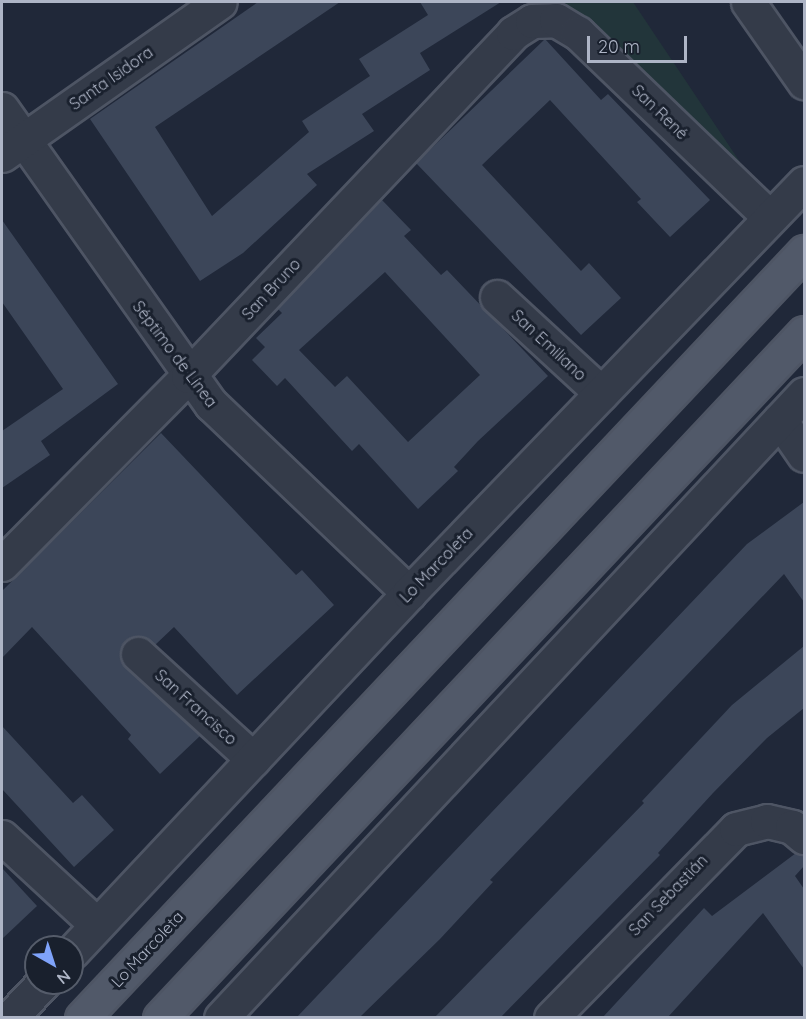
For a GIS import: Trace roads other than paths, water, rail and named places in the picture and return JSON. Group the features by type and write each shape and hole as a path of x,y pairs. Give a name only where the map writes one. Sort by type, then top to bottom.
{"main road":[{"name":"Lo Marcoleta","path":"82,1017 804,252"},
{"path":"160,1017 804,333"}],"street":[{"name":"Santa Isidora","path":"12,147 220,2"},
{"path":"748,2 804,82"},
{"name":"San René","path":"543,19 568,25 578,33 769,217"},
{"name":"San Bruno","path":"4,554 188,376 513,33 532,21 543,19"},
{"name":"Séptimo de Línea","path":"2,109 12,147 211,404 409,593"},
{"name":"Lo Marcoleta","path":"84,939 409,593 804,183"},
{"name":"San Emiliano","path":"498,297 601,393"},
{"path":"221,1017 804,394"},
{"path":"780,420 804,455"},
{"name":"San Francisco","path":"138,654 253,759"},
{"name":"San Sebastián","path":"551,1017 736,829 767,821 792,827 804,837"},
{"path":"2,837 97,925"},
{"path":"10,1017 31,995"}]}
